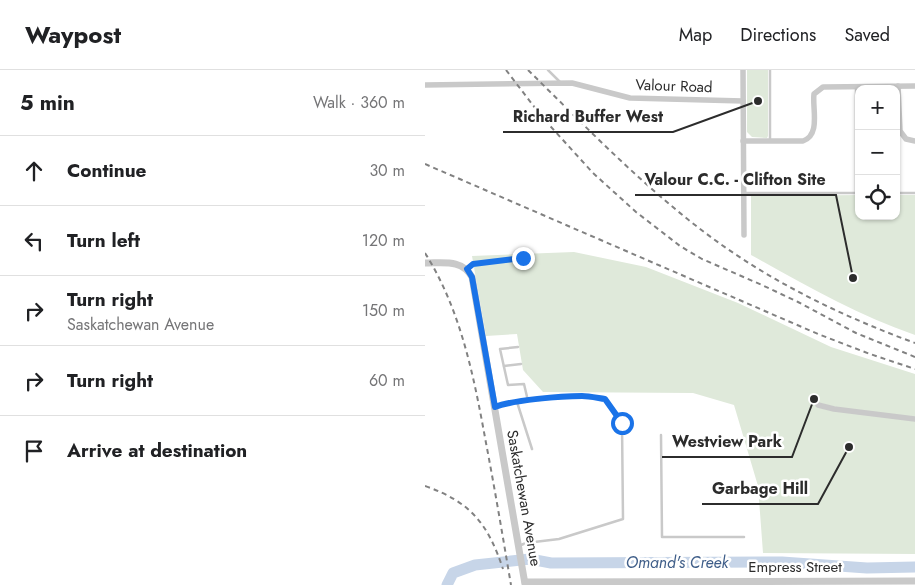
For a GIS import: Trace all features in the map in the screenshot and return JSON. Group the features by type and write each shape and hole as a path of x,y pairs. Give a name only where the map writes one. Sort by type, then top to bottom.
{"street":[{"path":"743,70 744,235"},
{"name":"Valour Road","path":"425,85 572,83 641,99 743,101"},
{"path":"743,141 803,141 808,139 813,131 813,100 816,91 825,86 855,86"},
{"path":"900,86 915,86"},
{"path":"900,130 906,139 915,141"},
{"path":"425,263 458,264 467,269"},
{"name":"Saskatchewan Avenue","path":"467,269 472,277 525,583"},
{"path":"818,405 915,419"},
{"name":"Empress Street","path":"525,583 915,581"}],"lane":[{"path":"548,70 561,83"},
{"path":"770,70 770,141"},
{"path":"856,130 857,175"},
{"path":"743,193 855,193"},
{"path":"900,193 915,193"},
{"path":"467,269 473,264 523,258"},
{"path":"518,347 500,349 508,385 524,384 528,400"},
{"path":"504,366 521,364"},
{"path":"495,407 528,400 582,396 605,399 622,423 623,519 559,539 526,543 519,546"},
{"path":"517,402 532,449"},
{"path":"661,435 662,537 744,537"}],"green space":[{"path":"747,70 768,70 767,138 752,137 747,132"},
{"path":"855,195 855,220 900,220 900,195 915,195 915,335 852,309 751,255 751,196"},
{"path":"574,252 646,267 738,303 831,347 915,374 915,554 763,553 758,486 734,405 693,393 543,392 523,370 517,334 486,336 472,256"}],"waterway":[{"name":"Omand's Creek","path":"447,585 453,573 475,565 530,559 551,563 782,562 867,568 915,567"}],"railway":[{"path":"506,70 542,117 593,173 636,212 680,246 702,259 798,302 856,333 915,357"},
{"path":"528,70 630,169 673,207 720,244 800,293 857,320 915,343"},
{"path":"425,164 818,334 915,369"},
{"path":"425,253 448,297 465,345 476,393 511,585"},
{"path":"425,486 454,499 476,517 491,539 503,569"}],"place":[{"name":"Richard Buffer West","path":"758,101"},
{"name":"Valour C.C. - Clifton Site","path":"853,278"},
{"name":"Westview Park","path":"814,399"},
{"name":"Garbage Hill","path":"849,447"}],"route":[{"path":"523,258 473,264 467,269 472,277 495,407 528,400 582,396 605,399 622,423"}]}
